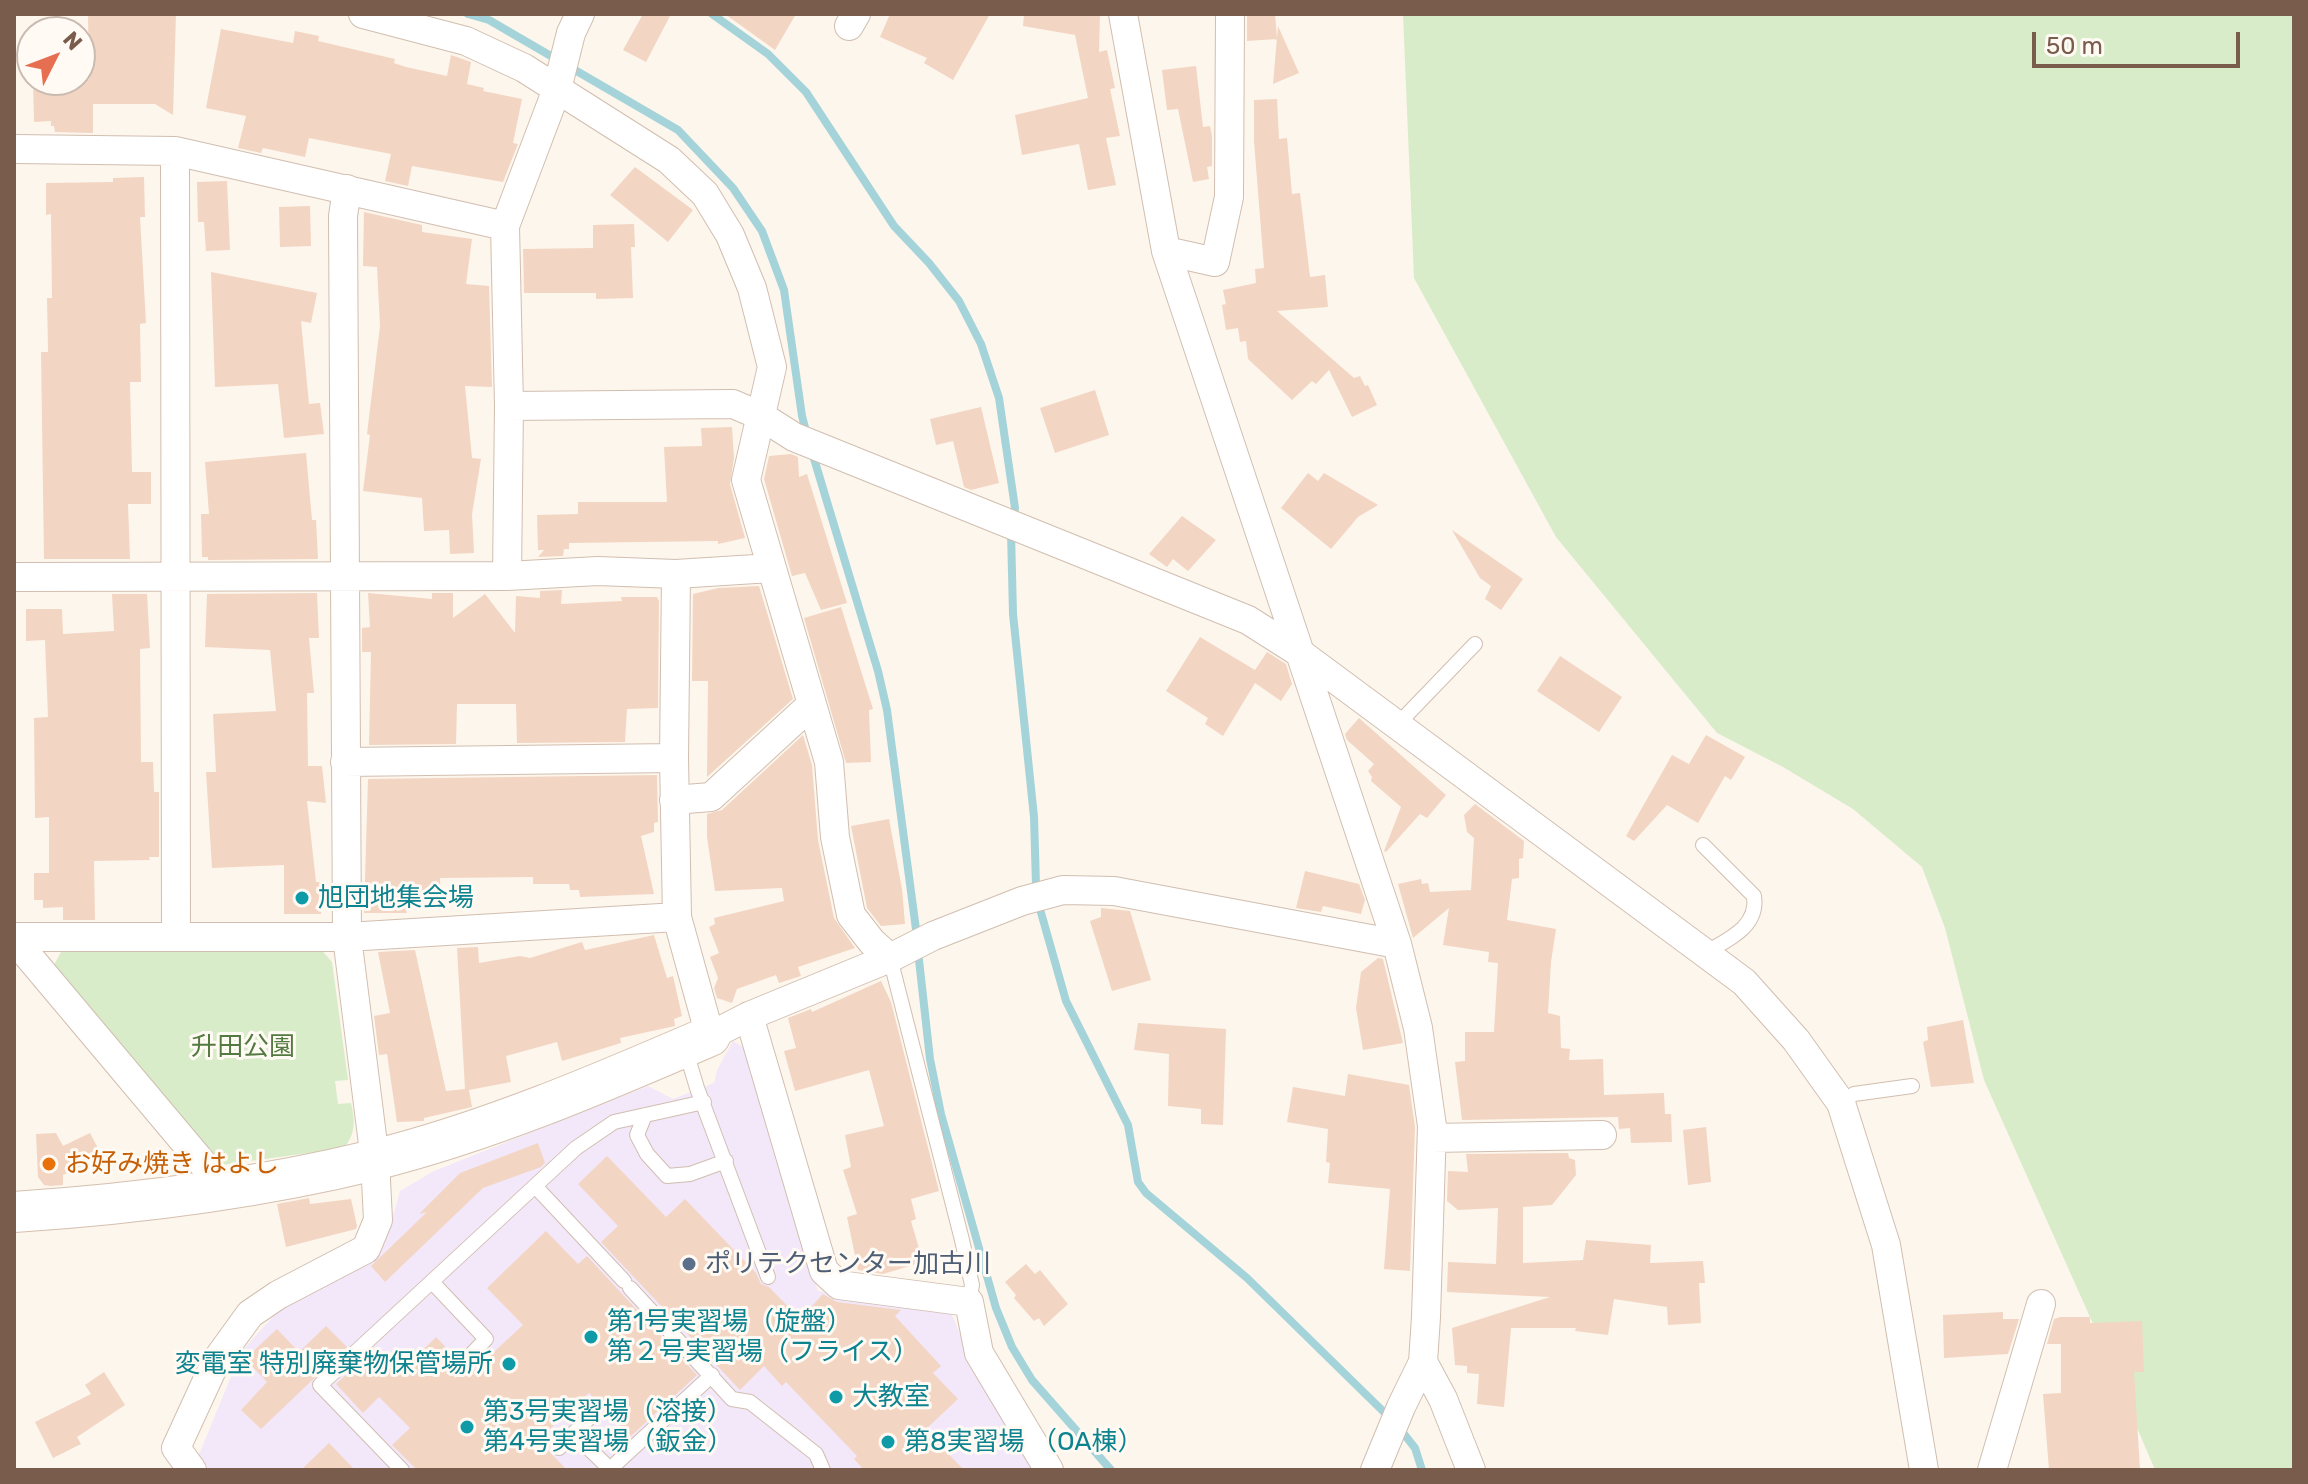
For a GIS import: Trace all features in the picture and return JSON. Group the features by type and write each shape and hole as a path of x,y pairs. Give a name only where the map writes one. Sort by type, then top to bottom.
{"street":[{"path":"363,14 466,41 558,85 669,160 705,194 730,235 752,288 772,367 746,480 829,762 835,837 851,915 872,942 890,958"},
{"path":"507,576 509,406 505,226 558,85 580,14"},
{"path":"1123,14 1166,251 1397,944 1418,1028 1432,1138 1423,1362 1380,1457"},
{"path":"1166,251 1215,262 1229,197 1230,14"},
{"path":"14,149 175,151 505,226"},
{"path":"175,151 176,937"},
{"path":"192,1470 176,1448 216,1361 250,1314 278,1295 366,1249 378,1220 375,1160 347,937 343,216 347,189"},
{"path":"509,406 733,404 761,416 794,437 1248,620 1300,653 1744,982 1796,1040 1841,1103 1886,1245 1924,1470"},
{"path":"14,577 507,576 598,571 676,574 771,568"},
{"path":"676,574 674,800 677,917 698,1042"},
{"path":"674,800 711,797 811,705"},
{"path":"345,762 674,758"},
{"path":"14,1212 117,1205 225,1190 375,1160 488,1126 698,1042 749,1016 890,958 933,936 1022,901 1063,890 1114,891 1397,944"},
{"path":"14,938 347,937 677,917"},
{"path":"14,938 225,1190"},
{"path":"749,1016 824,1271 839,1285 969,1302 979,1353 1049,1470"},
{"path":"1432,1138 1602,1135"},
{"path":"1992,1470 2041,1304"},
{"path":"1423,1362 1443,1399 1471,1470"}],"lane":[{"path":"1397,725 1475,644"},
{"path":"1703,845 1754,896 1756,908 1752,919 1738,933 1705,953"},
{"path":"890,958 962,1240 972,1285 969,1302"},
{"path":"698,1042 697,1088 768,1277"},
{"path":"1841,1103 1854,1094 1912,1086"},
{"path":"402,1470 320,1385 576,1148 614,1122 704,1102"},
{"path":"645,1115 637,1135 647,1154 667,1176 690,1174 726,1161"},
{"path":"535,1186 732,1399 750,1402 816,1454 823,1470"},
{"path":"432,1282 486,1339 466,1360"},
{"path":"574,1434 609,1469 712,1375"},
{"path":"559,1448 592,1415"}],"shaded area":[{"name":"ポリテクセンター加古川","path":"733,1041 752,1052 818,1291 932,1306 951,1312 965,1347 1037,1470 206,1470 198,1457 241,1352 278,1311 353,1272 377,1254 390,1227 400,1191 434,1171 648,1086 673,1099 714,1083 717,1070"}],"green space":[{"path":"1403,14 2294,14 2294,1470 2155,1470 1984,1080 1945,928 1922,867 1853,809 1783,767 1717,733 1556,537 1414,278"},
{"name":"升田公園","path":"320,948 332,962 348,1080 335,1081 338,1104 351,1103 354,1121 351,1137 344,1148 215,1166 54,965 62,950"}],"building":[{"path":"176,14 173,115 155,104 93,104 93,133 55,132 51,121 34,122 33,96 96,96 96,16 88,16"},
{"path":"643,14 671,14 646,62 623,50"},
{"path":"725,14 796,14 775,50"},
{"path":"890,14 990,14 953,80 924,63 927,58 880,37"},
{"path":"1024,14 1100,14 1099,52 1107,50 1115,88 1110,89 1120,136 1106,138 1116,185 1088,190 1079,144 1022,155 1015,115 1088,98 1075,35 1023,26"},
{"path":"1247,14 1275,14 1277,39 1247,41"},
{"path":"1278,26 1299,73 1273,84"},
{"path":"221,29 293,43 295,31 319,36 318,41 395,59 394,63 406,67 447,76 451,55 471,62 467,84 484,88 483,91 522,99 513,143 518,144 503,182 412,166 408,186 385,181 391,154 309,138 305,157 263,148 261,153 238,148 246,116 206,108"},
{"path":"1196,66 1203,127 1210,126 1212,136 1212,166 1207,167 1209,179 1193,182 1178,109 1167,110 1162,70"},
{"path":"1277,99 1279,139 1287,138 1292,194 1300,193 1310,277 1325,275 1328,307 1277,311 1354,378 1360,376 1365,386 1368,385 1377,405 1352,417 1329,370 1316,384 1312,381 1292,400 1248,359 1246,341 1240,342 1238,328 1226,330 1223,290 1256,283 1255,269 1264,268 1254,141 1254,100"},
{"path":"635,167 693,210 668,242 610,195"},
{"path":"144,177 145,217 140,217 146,323 140,324 141,382 130,382 132,472 151,472 151,504 128,504 130,559 44,559 41,352 48,352 47,298 52,298 51,214 46,215 46,183 113,182 113,178"},
{"path":"227,181 230,250 206,251 204,222 198,222 197,182"},
{"path":"310,206 311,246 280,247 279,207"},
{"path":"364,212 422,225 422,232 472,239 466,284 489,286 492,387 465,386 472,458 481,459 472,514 474,553 450,554 449,530 424,531 422,498 363,491 380,326 377,267 363,266"},
{"path":"634,224 635,247 631,247 633,298 596,299 596,293 524,293 523,249 593,248 593,225"},
{"path":"211,272 317,293 311,323 301,321 309,404 320,403 324,434 284,438 278,384 215,387"},
{"path":"1095,390 1109,435 1055,453 1040,408"},
{"path":"981,407 999,483 971,490 964,487 953,441 936,445 930,419"},
{"path":"732,427 734,458 730,484 745,538 718,544 718,541 569,543 569,549 564,549 563,556 538,557 544,550 538,550 537,515 578,514 578,502 667,502 664,447 702,446 701,428"},
{"path":"306,453 318,559 208,560 208,557 202,557 201,514 209,514 205,462"},
{"path":"791,454 798,457 799,477 807,474 847,603 821,610 805,573 792,576 764,479 769,456"},
{"path":"1308,473 1318,481 1324,473 1378,505 1358,517 1331,549 1281,508"},
{"path":"1182,516 1216,540 1188,571 1173,559 1167,567 1149,554"},
{"path":"1452,530 1523,579 1501,610 1485,599 1491,586 1480,578"},
{"path":"759,586 793,699 707,777 708,681 692,681 693,594 718,588"},
{"path":"562,590 561,604 622,601 621,597 657,597 659,601 658,708 627,709 625,742 517,743 516,704 457,704 456,744 369,745 371,652 362,652 362,628 370,627 368,593 432,599 432,593 453,593 453,618 485,594 515,633 516,596 540,598 540,591"},
{"path":"317,593 319,638 309,638 314,693 307,693 308,766 322,766 326,803 307,801 316,882 320,882 321,914 284,914 284,865 212,868 206,772 216,772 213,714 276,711 270,650 205,647 207,594"},
{"path":"112,594 147,594 150,648 140,649 141,762 153,762 154,792 159,792 159,857 149,857 150,860 94,861 95,920 63,920 63,907 43,908 43,900 34,900 34,873 49,873 49,817 35,818 34,718 48,717 45,640 26,641 26,609 62,609 63,634 114,631"},
{"path":"841,607 873,709 869,710 871,762 846,763 804,618"},
{"path":"1200,637 1255,670 1267,652 1286,664 1292,684 1281,701 1255,683 1223,736 1205,724 1208,718 1166,691"},
{"path":"1560,656 1622,697 1599,732 1537,691"},
{"path":"1359,718 1446,795 1427,818 1420,814 1386,852 1401,807 1371,781 1368,771 1374,764 1347,740 1345,734"},
{"path":"803,735 812,765 818,840 834,918 855,948 798,967 801,976 779,983 776,975 737,989 732,1003 717,998 714,988 718,978 710,957 719,953 709,927 715,924 714,918 784,901 782,888 715,891 707,814 722,810"},
{"path":"1706,735 1745,757 1731,780 1725,776 1698,823 1667,805 1634,841 1626,836 1672,755 1689,764"},
{"path":"657,775 658,822 654,823 654,832 641,836 654,894 580,897 579,890 570,890 569,884 533,884 533,877 440,878 441,899 404,901 407,913 364,913 368,779"},
{"path":"1475,804 1524,841 1523,858 1519,859 1519,878 1512,879 1507,920 1556,929 1548,1013 1560,1016 1561,1048 1570,1049 1569,1060 1603,1059 1604,1095 1664,1093 1665,1114 1671,1114 1672,1142 1631,1143 1630,1128 1619,1129 1618,1117 1462,1120 1455,1062 1465,1061 1465,1032 1494,1032 1498,963 1488,962 1489,952 1443,945 1449,908 1413,938 1398,884 1421,879 1422,884 1428,883 1430,892 1471,890 1474,838 1467,832 1464,815"},
{"path":"889,819 905,924 881,926 867,908 851,826"},
{"path":"1305,871 1359,884 1365,900 1361,914 1323,906 1321,912 1296,908"},
{"path":"1101,908 1130,911 1151,980 1112,991 1090,921 1101,917"},
{"path":"654,935 667,978 673,976 682,1016 674,1019 675,1026 620,1038 621,1043 562,1061 557,1042 506,1056 511,1082 469,1090 472,1107 424,1118 424,1121 397,1122 387,1054 379,1055 374,1016 390,1013 378,952 415,950 446,1091 465,1089 457,948 478,947 479,963 520,956 530,958 582,942 585,950"},
{"path":"1378,958 1383,959 1403,1043 1363,1050 1356,1008 1361,972"},
{"path":"881,981 891,1002 939,1191 911,1199 916,1219 911,1221 923,1262 883,1274 858,1270 847,1217 857,1214 843,1170 851,1167 845,1135 884,1126 869,1070 795,1091 784,1051 796,1048 788,1018 811,1009 812,1012"},
{"path":"1963,1020 1974,1083 1931,1087 1923,1042 1928,1040 1927,1027"},
{"path":"1138,1023 1226,1029 1223,1125 1201,1124 1201,1109 1168,1106 1169,1054 1134,1050"},
{"path":"1348,1074 1409,1085 1415,1127 1410,1271 1384,1269 1390,1189 1328,1183 1328,1129 1287,1122 1293,1087 1345,1096"},
{"path":"1706,1127 1711,1182 1688,1185 1683,1130"},
{"path":"56,1133 63,1146 90,1133 102,1156 63,1175 63,1185 44,1185 38,1177 36,1134"},
{"path":"538,1143 545,1163 541,1167 483,1188 385,1282 371,1266 427,1212 419,1214 460,1173"},
{"path":"1568,1153 1569,1158 1575,1160 1576,1175 1552,1205 1523,1207 1523,1263 1583,1260 1586,1240 1651,1245 1650,1263 1703,1261 1705,1283 1699,1283 1701,1323 1668,1325 1667,1307 1614,1299 1608,1335 1575,1331 1576,1328 1511,1328 1504,1407 1477,1404 1479,1374 1467,1373 1467,1366 1455,1365 1452,1328 1550,1297 1447,1292 1448,1262 1496,1264 1498,1208 1458,1210 1447,1201 1448,1171 1468,1172 1466,1154"},
{"path":"607,1156 666,1217 685,1199 756,1273 761,1284 769,1287 800,1319 823,1294 837,1302 901,1310 895,1316 941,1366 933,1373 958,1399 925,1430 964,1470 864,1470 854,1459 857,1456 786,1382 782,1386 764,1366 740,1390 601,1242 618,1226 578,1184"},
{"path":"309,1198 310,1204 351,1199 356,1229 286,1247 277,1204"},
{"path":"546,1231 578,1264 587,1256 697,1375 631,1436 589,1393 538,1440 567,1470 417,1470 392,1445 410,1428 379,1397 363,1413 336,1384 361,1361 367,1367 380,1353 400,1373 436,1337 456,1358 459,1367 471,1373 523,1325 487,1288"},
{"path":"1026,1264 1035,1274 1040,1270 1068,1304 1044,1326 1039,1318 1034,1321 1005,1282"},
{"path":"2003,1312 2003,1319 2019,1319 2008,1354 1944,1358 1943,1315"},
{"path":"2090,1317 2090,1323 2142,1321 2144,1372 2134,1372 2140,1470 2049,1470 2043,1394 2061,1393 2061,1344 2047,1344 2054,1319"},
{"path":"326,1326 347,1347 261,1429 241,1410 267,1382 245,1359 277,1329 299,1352"},
{"path":"104,1372 125,1405 77,1437 81,1444 53,1458 35,1422 91,1394 85,1385"},
{"path":"329,1443 355,1470 301,1470"}],"waterway":[{"path":"468,14 489,20 678,130 733,188 762,231 784,290 807,435"},
{"path":"712,14 768,54 806,92 894,226 959,301 981,344 999,398 1015,508 1013,519"},
{"path":"812,452 887,710 917,937"},
{"path":"1011,532 1013,614 1034,817 1036,885 1040,909 1066,1001 1128,1125 1138,1182 1146,1193 1247,1278 1391,1419"},
{"path":"918,951 930,1059 941,1114 996,1308 1012,1347 1032,1380 1111,1470"},
{"path":"1400,1429 1415,1448 1422,1470"}],"place":[{"name":"旭団地集会場","path":"302,898"},
{"name":"お好み焼き はよし","path":"49,1164"},
{"name":"ポリテクセンター加古川","path":"689,1264"},
{"name":"第1号実習場（旋盤） 第２号実習場（フライス）","path":"591,1337"},
{"name":"変電室 特別廃棄物保管場所","path":"509,1364"},
{"name":"大教室","path":"836,1397"},
{"name":"第3号実習場（溶接） 第4号実習場（鈑金）","path":"467,1427"},
{"name":"第8実習場 （OA棟）","path":"888,1442"}]}
